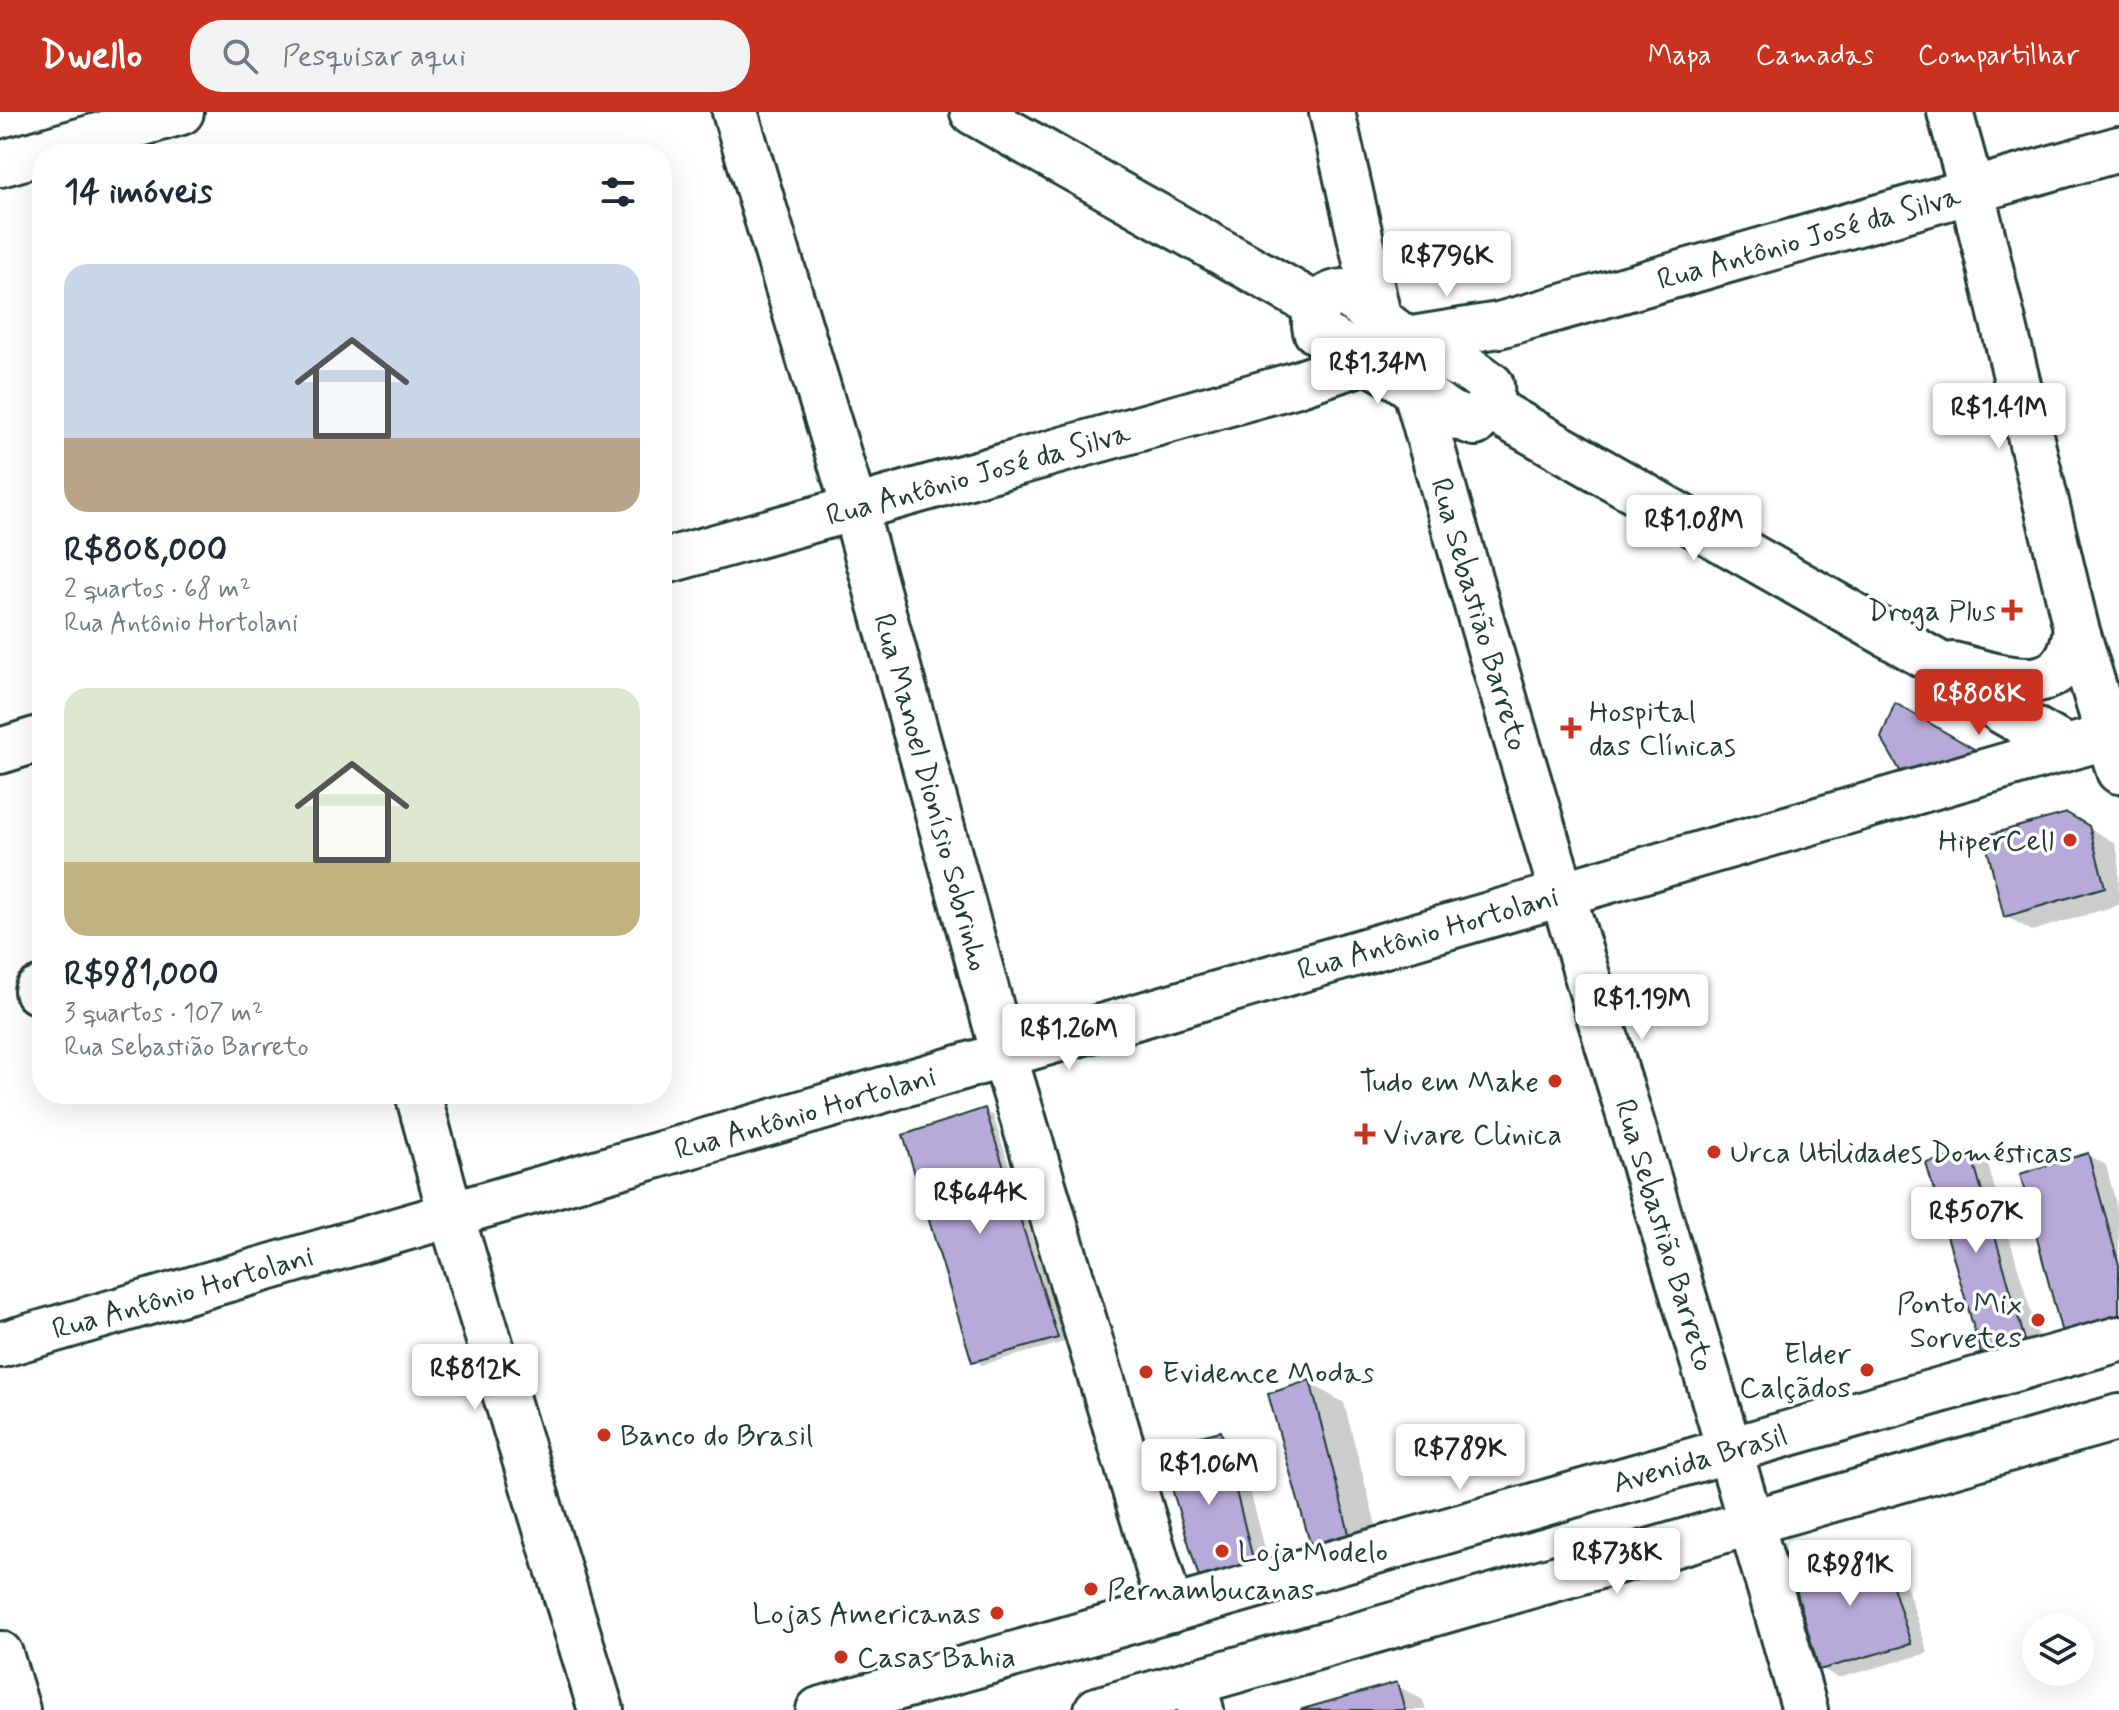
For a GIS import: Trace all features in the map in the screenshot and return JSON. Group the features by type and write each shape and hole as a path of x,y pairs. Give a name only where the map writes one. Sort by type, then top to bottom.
{"street":[{"name":"Rua Manoel Dionísio Sobrinho","path":"735,112 855,510 1004,1055 1171,1610"},
{"path":"973,112 1326,310 1392,330 1472,371 1491,385 1492,394 1487,406 1475,423 1450,414 1365,361 1326,310"},
{"path":"1332,112 1392,330"},
{"path":"1950,112 2076,628 2116,746"},
{"path":"80,144 152,126"},
{"name":"Rua Antônio José da Silva","path":"1392,330 1499,325 2119,149"},
{"path":"0,164 32,156"},
{"name":"Rua Antônio José da Silva","path":"672,559 1294,385 1365,361"},
{"name":"Rua Sebastião Barreto","path":"1416,391 1560,894 1732,1449 1805,1710"},
{"path":"1487,406 1934,661 2002,711 2067,748"},
{"path":"1934,661 2005,678 2047,680 2060,670 2074,645 2076,628"},
{"path":"0,751 32,741"},
{"name":"Rua Antônio Hortolani","path":"0,1345 2067,748 2116,746"},
{"path":"421,1104 451,1215 601,1710"},
{"name":"Avenida Brasil","path":"819,1710 2119,1339"},
{"path":"1097,1710 1197,1696 1752,1522 2119,1417"},
{"path":"0,1654 17,1710"}],"building":[{"path":"1895,703 1974,749 1970,765 1912,791 1881,738"},
{"path":"2067,813 2089,826 2105,887 2004,917 1984,836"},
{"path":"985,1108 1058,1338 972,1362 903,1135"},
{"path":"1971,1153 2026,1344 1983,1360 1926,1163"},
{"path":"2088,1153 2119,1265 2119,1325 2064,1341 2020,1174"},
{"path":"1310,1380 1353,1549 1314,1557 1268,1394"},
{"path":"1221,1431 1256,1571 1201,1584 1159,1446"},
{"path":"1880,1545 1911,1644 1819,1670 1791,1572"},
{"path":"1397,1682 1405,1710 1300,1710 1306,1708"}],"place":[{"name":"Droga Plus","path":"2012,610"},
{"name":"Hospital das Clínicas","path":"1571,728"},
{"name":"HiperCell","path":"2070,840"},
{"name":"Tudo em Make","path":"1555,1081"},
{"name":"Vivare Clinica","path":"1365,1134"},
{"name":"Urca Utilidades Domésticas","path":"1714,1152"},
{"name":"Ponto Mix Sorvetes","path":"2038,1320"},
{"name":"Elder Calçãdos","path":"1867,1370"},
{"name":"Evidence Modas","path":"1146,1372"},
{"name":"Banco do Brasil","path":"604,1435"},
{"name":"Loja Modelo","path":"1222,1551"},
{"name":"Pernambucanas","path":"1091,1589"},
{"name":"Lojas Americanas","path":"997,1613"},
{"name":"Casas Bahia","path":"841,1657"}]}
